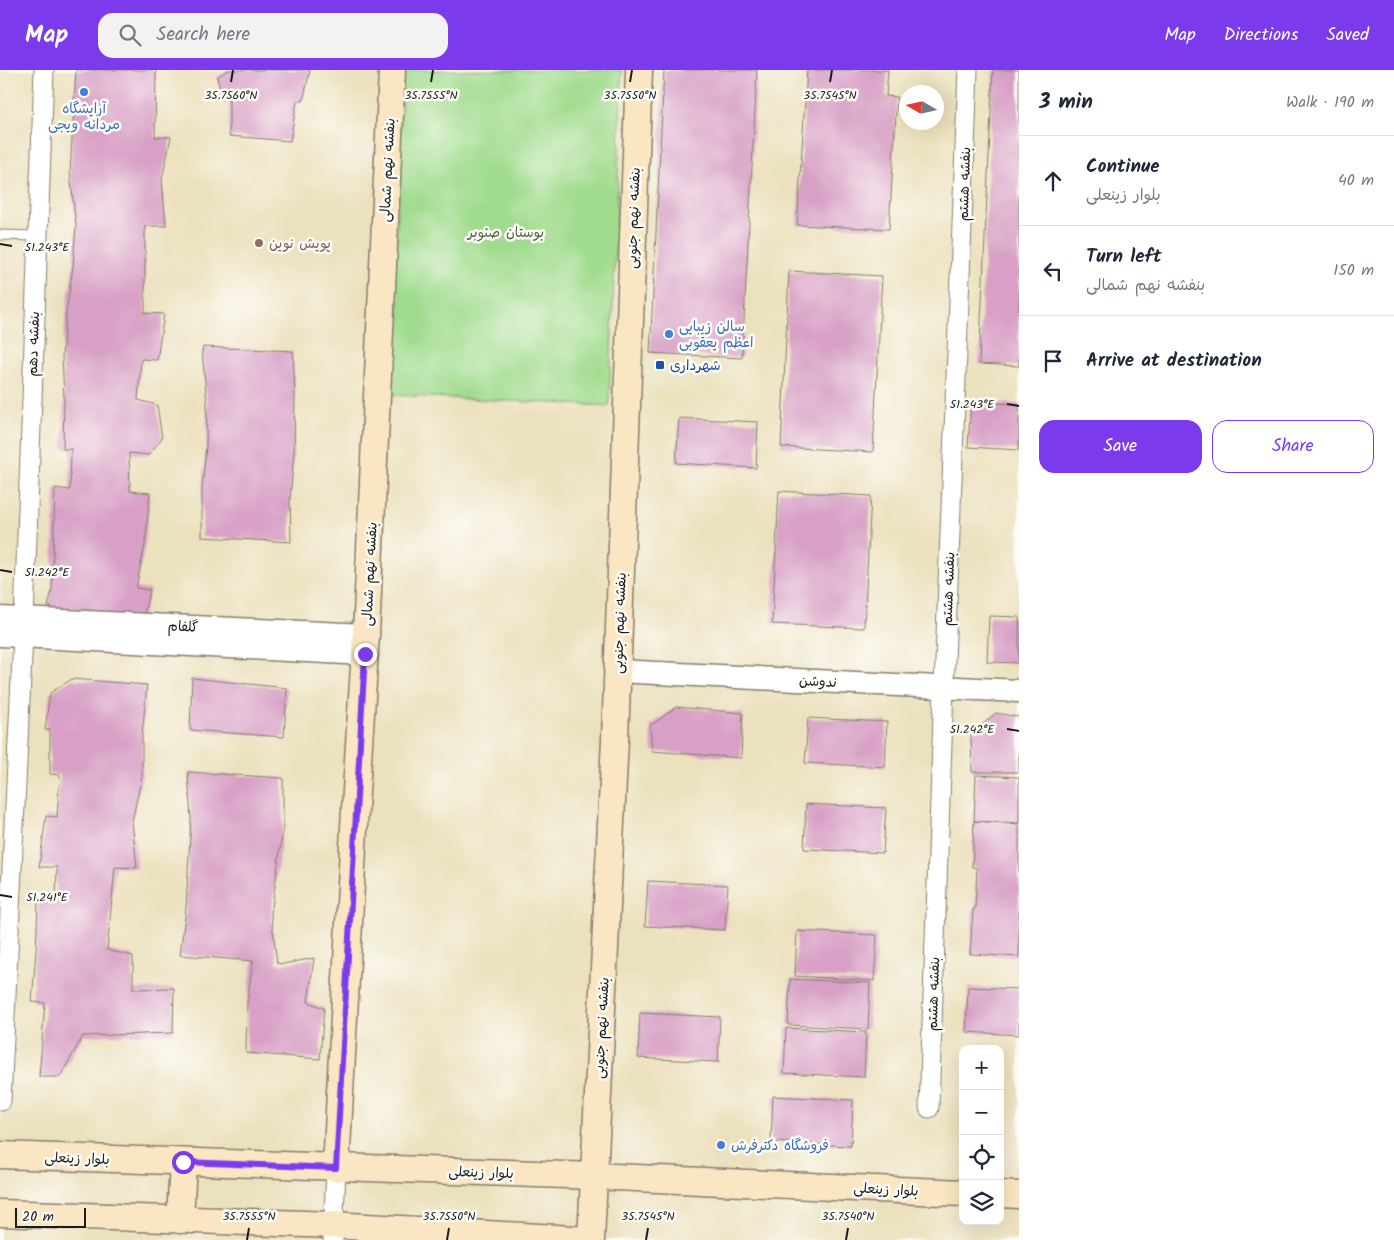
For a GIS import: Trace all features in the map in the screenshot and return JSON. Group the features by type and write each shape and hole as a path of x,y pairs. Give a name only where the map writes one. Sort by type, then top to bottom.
{"main road":[{"name":"بنفشه نهم شمالی","path":"336,1168 366,644 392,70"},
{"name":"بنفشه نهم جنوبی","path":"590,1240 614,748 639,70"},
{"name":"بلوار زینعلی","path":"0,1155 593,1176 959,1193"},
{"path":"180,1220 183,1162"},
{"path":"1004,1194 1019,1195"},
{"path":"0,1213 180,1220 333,1233 590,1240"}],"street":[{"name":"بنفشه دهم","path":"1,1102 24,628 44,70"},
{"name":"بنفشه هشتم","path":"929,1108 968,70"},
{"name":"گلفام","path":"0,618 24,628 366,644"},
{"name":"گلفام","path":"0,636 24,628"},
{"name":"ندوشن","path":"617,671 1019,691"},
{"path":"333,1233 336,1168"}],"lane":[{"path":"0,235 37,236"}],"green space":[{"name":"بوستان صنوبر","path":"403,70 622,70 609,406 390,395"}],"building":[{"path":"76,70 156,70 155,137 171,137 162,179 166,226 145,226 145,313 164,314 157,360 141,359 138,400 157,405 162,438 149,455 129,453 130,491 150,493 145,545 136,588 150,590 142,620 71,618 48,606 52,590 55,488 70,490 71,449 63,449 64,398 62,355 76,226 70,173"},
{"path":"228,70 310,70 303,101 297,101 290,141 229,136 229,99 222,99 217,77"},
{"path":"664,70 757,70 742,358 650,353"},
{"path":"807,70 888,70 886,96 897,97 889,229 797,225"},
{"path":"993,70 1019,70 1019,366 979,364"},
{"path":"789,271 882,276 873,452 781,447"},
{"path":"203,347 293,351 295,396 294,452 290,500 291,542 202,537 202,489 207,403"},
{"path":"971,402 1019,404 1019,450 968,447"},
{"path":"679,418 758,422 756,468 676,463"},
{"path":"779,491 871,496 864,628 772,624"},
{"path":"989,616 1019,617 1019,663 987,662"},
{"path":"192,678 287,688 284,737 190,730"},
{"path":"72,679 147,685 142,735 142,776 132,821 137,868 115,867 107,950 133,956 133,989 174,988 173,1033 83,1036 60,1077 39,1077 45,1003 32,1002 38,901 56,901 57,867 39,867 46,816 57,817 60,775 50,774 50,730 45,730 50,693"},
{"path":"676,707 743,713 741,758 652,751 650,726"},
{"path":"996,713 1019,717 1019,772 972,772 971,734"},
{"path":"808,718 887,722 885,767 805,763"},
{"path":"188,772 283,778 283,828 271,914 277,963 283,964 314,958 308,1002 324,1008 320,1059 246,1053 247,1003 253,961 180,955 186,908 191,820"},
{"path":"976,775 1019,777 1019,823 974,821"},
{"path":"806,804 886,808 883,853 804,849"},
{"path":"974,821 1019,824 1019,957 970,954 977,868 972,867"},
{"path":"648,881 728,885 725,930 645,926"},
{"path":"797,931 877,935 874,981 795,976"},
{"path":"790,979 870,983 868,1029 788,1025"},
{"path":"968,987 1019,989 1019,1035 966,1032"},
{"path":"640,1013 720,1017 718,1062 638,1058"},
{"path":"786,1028 866,1032 864,1077 784,1073"},
{"path":"773,1096 853,1100 851,1146 771,1142"}],"place":[{"name":"آرایشگاه مردانه ویجی","path":"84,92"},
{"name":"پویش نوین","path":"259,243"},
{"name":"سالن زیبایی اعظم یعقوبی","path":"669,334"},
{"name":"شهرداری","path":"660,365"},
{"name":"فروشگاه دکترفرش","path":"721,1145"}],"route":[{"path":"183,1162 336,1168 365,654"}]}
